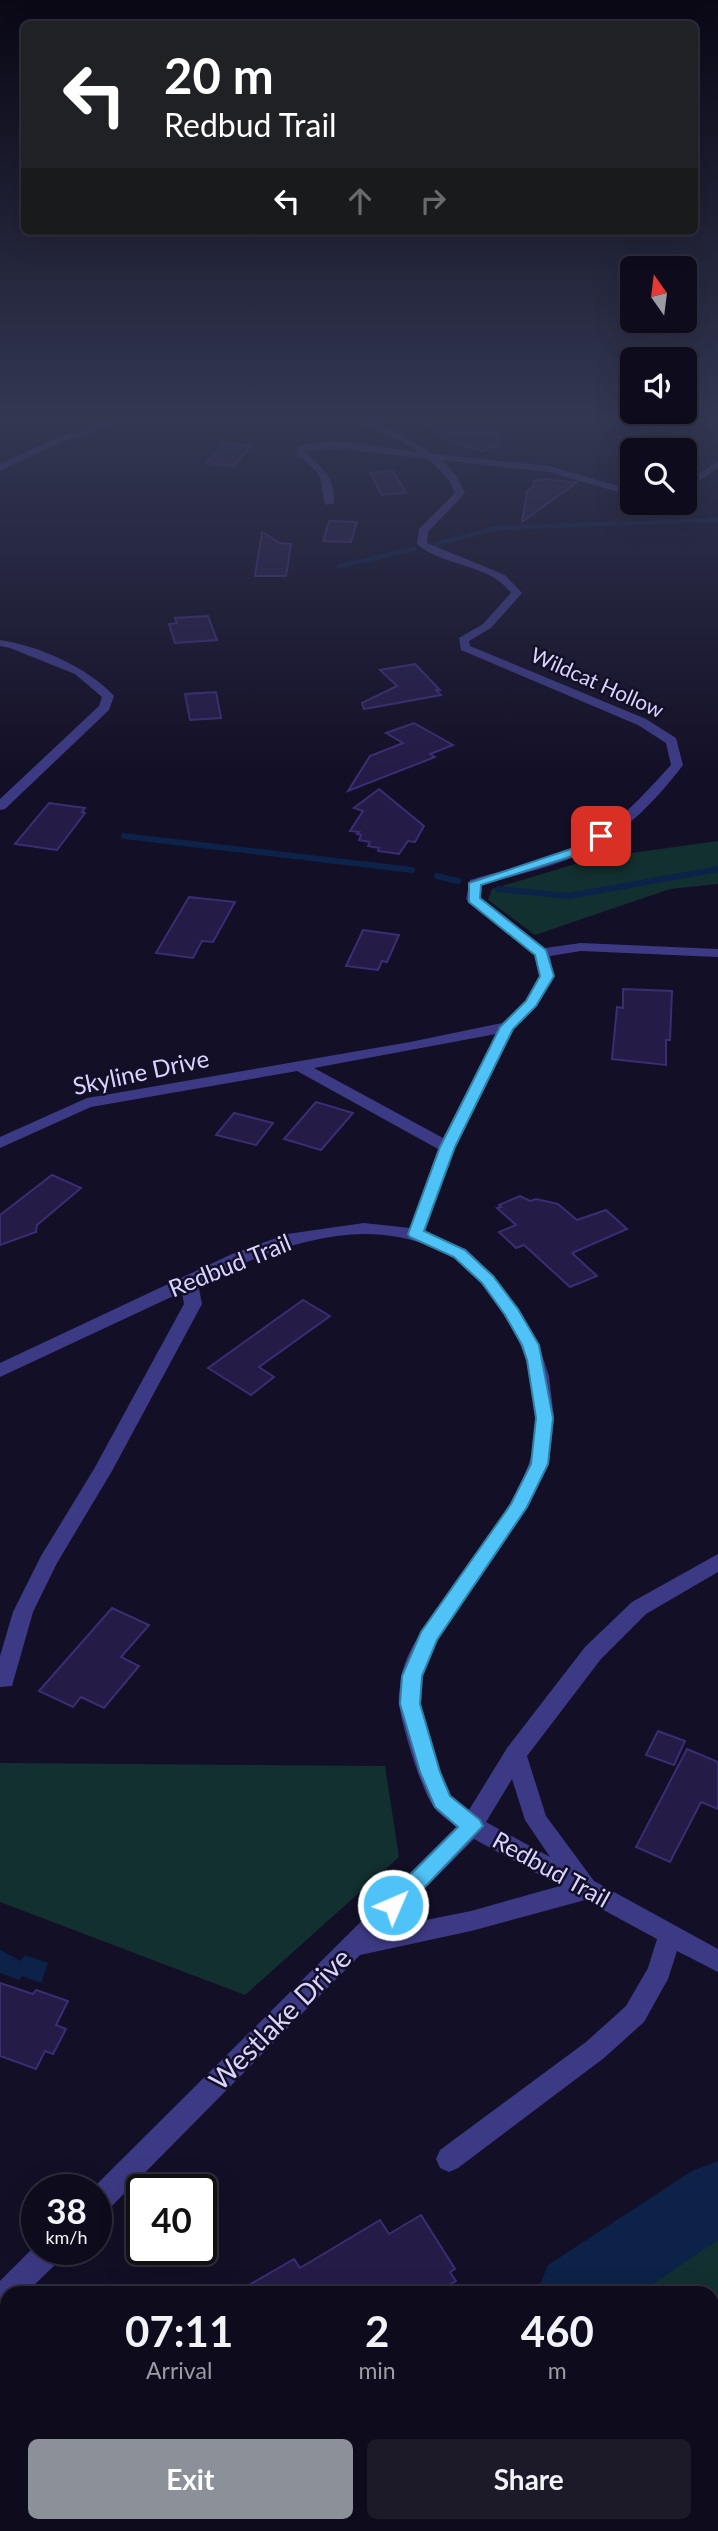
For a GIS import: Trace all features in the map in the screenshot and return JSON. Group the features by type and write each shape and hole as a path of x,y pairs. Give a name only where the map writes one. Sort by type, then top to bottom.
{"street":[{"name":"Wildcat Hollow","path":"422,538 422,544 433,552 498,577 515,588 517,593 487,626 463,640 465,648 642,722 672,741 677,765 655,791 620,822 581,850 475,883 473,900 541,953"},
{"path":"0,643 13,645 79,672 108,696 105,707 0,806"},
{"path":"416,1234 447,1147 507,1027 531,1003 547,976 541,953 581,947 718,953"},
{"name":"Skyline Drive","path":"0,1143 87,1103 507,1027"},
{"path":"297,1065 447,1147"},
{"name":"Redbud Trail","path":"0,1371 238,1258 293,1238 364,1228 416,1234 460,1253 488,1279 512,1313 534,1355 540,1376 545,1418 539,1464 518,1507 428,1637 412,1676 410,1704 430,1772 442,1801 472,1826 718,1961"},
{"path":"4,1680 23,1612 48,1561 102,1471 193,1304 189,1281"},
{"name":"Westlake Drive","path":"112,2188 472,1826 515,1754 593,1653 639,1608 718,1562"},
{"path":"354,1945 471,1922 586,1889 536,1820 515,1754"},
{"path":"449,2159 595,2050 635,2014 659,1970 670,1936"},
{"path":"14,2286 35,2265"}],"green space":[{"path":"718,841 718,884 670,889 535,935 488,900 492,889 595,858"},
{"path":"0,1763 385,1766 399,1857 245,1995 0,1902"},
{"path":"718,2162 718,2286 536,2286"}],"water":[{"path":"0,1950 21,1961 25,1955 48,1963 41,1983 22,1976 19,1980 0,1973"}],"building":[{"path":"261,538 272,538 280,543 291,544 286,576 255,576"},
{"path":"324,538 352,538 351,542 323,541"},
{"path":"208,616 217,640 175,643 169,624 177,623 175,618"},
{"path":"415,664 440,690 436,690 441,695 364,709 362,703 397,686 380,670"},
{"path":"216,692 221,718 190,720 185,694"},
{"path":"414,723 453,745 430,754 435,757 348,791 370,756 403,743 386,733"},
{"path":"379,789 424,826 415,842 408,841 399,854 378,851 379,848 368,846 370,842 359,840 359,832 350,831 363,811 354,808"},
{"path":"49,803 85,808 82,812 85,813 57,850 15,844"},
{"path":"189,897 235,902 213,942 202,941 193,958 156,953"},
{"path":"363,930 399,935 387,962 382,961 378,970 346,966"},
{"path":"623,989 672,991 666,1065 612,1059 617,1007 623,1008"},
{"path":"316,1102 353,1113 321,1150 284,1139"},
{"path":"234,1113 273,1123 256,1145 216,1135"},
{"path":"52,1175 81,1188 37,1225 36,1232 0,1245 0,1215"},
{"path":"520,1196 530,1201 536,1199 558,1204 577,1220 606,1210 627,1229 572,1253 597,1276 570,1287 524,1245 516,1248 499,1232 516,1225 497,1208"},
{"path":"303,1300 330,1316 259,1367 274,1377 251,1395 208,1368"},
{"path":"112,1608 149,1625 121,1657 139,1666 104,1708 81,1697 73,1707 39,1691"},
{"path":"658,1731 685,1741 674,1765 646,1755"},
{"path":"687,1749 718,1762 718,1809 701,1802 670,1862 636,1847"},
{"path":"0,1983 33,1994 36,1990 68,2001 56,2025 66,2029 53,2054 45,2051 36,2069 0,2056"},
{"path":"421,2215 455,2269 450,2272 456,2281 448,2286 247,2286 294,2259 300,2268 380,2220 389,2234"}],"waterway":[{"path":"436,544 458,538"},
{"path":"339,566 414,549"},
{"path":"124,836 412,870"},
{"path":"498,889 569,896 718,869"},
{"path":"437,876 458,881"},
{"path":"584,2286 718,2197"}],"route":[{"path":"393,1905 472,1826 442,1801 430,1772 410,1704 412,1676 428,1637 518,1507 539,1464 545,1418 540,1376 535,1360 530,1345 512,1313 488,1279 460,1253 416,1234 447,1147 507,1027 531,1003 547,976 541,953 473,900 475,883 581,850 601,836"}]}
